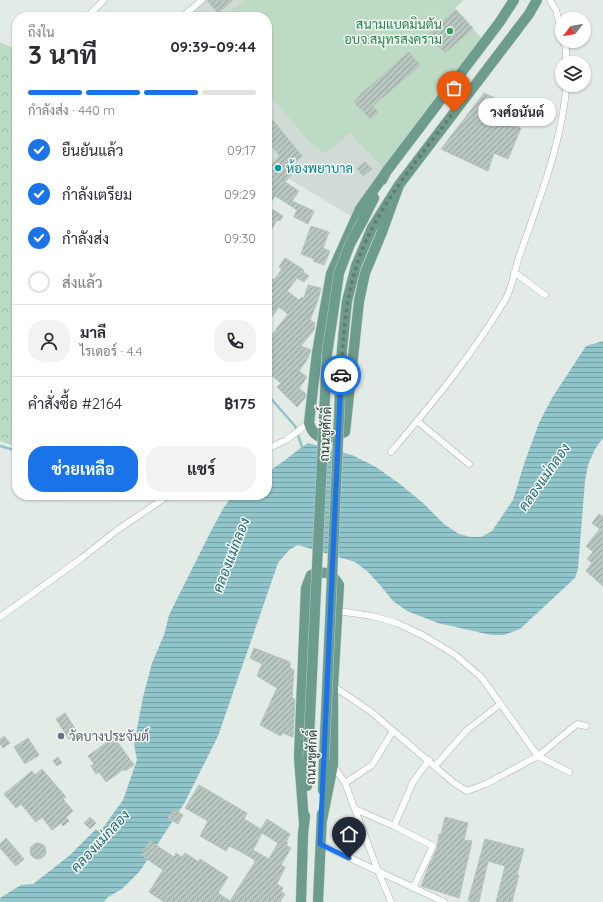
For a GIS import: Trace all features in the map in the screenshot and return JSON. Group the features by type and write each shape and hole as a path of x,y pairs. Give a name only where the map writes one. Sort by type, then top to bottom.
{"main road":[{"name":"ถนนชูศักดิ์","path":"301,902 303,834 308,759 327,354 339,273 350,244 385,174 495,29 514,0"},
{"name":"ถนนชูศักดิ์","path":"318,902 320,844 329,762 342,349 349,294 356,266 372,228 399,185 529,14 537,0"},
{"path":"385,174 360,209 331,274 306,426 319,436 331,438 345,432 358,308 365,273 399,185"},
{"path":"304,822 299,757 306,588 311,575 323,572 334,576 339,585 329,762"}],"street":[{"path":"92,12 104,0"},
{"path":"188,12 202,0"},
{"path":"550,0 556,12"},
{"path":"391,452 438,396 480,338 506,298 559,136 566,92"},
{"path":"514,272 545,295"},
{"path":"417,421 469,464"},
{"path":"272,447 286,440 306,426"},
{"path":"0,617 71,566 116,531 162,500"},
{"path":"338,611 372,616 396,623 424,636 454,654 480,677 499,705 538,756 569,772"},
{"path":"333,686 370,711 454,783 467,791 486,784 538,756 577,724 586,726"},
{"path":"435,766 467,730 499,705"},
{"path":"345,783 372,764 393,731"},
{"path":"394,826 414,782 429,760"},
{"path":"329,762 345,783 378,871 392,902"},
{"path":"355,809 394,826 433,846 414,888"},
{"path":"320,844 444,902"}],"shaded area":[{"path":"202,0 244,0 229,12 187,12"},
{"path":"272,98 308,141 322,152 326,153 350,132 386,172 356,219 284,176 272,196"}],"green space":[{"path":"244,0 462,0 463,1 455,8 485,42 386,172 350,133 326,153 322,152 308,141 272,98 272,12 229,12"},
{"path":"0,42 12,48 12,445 0,441"}],"water":[{"name":"คลองแม่กลอง","path":"603,341 603,438 595,449 588,465 585,481 578,569 575,578 520,629 504,635 491,635 438,623 407,611 393,601 368,572 355,562 298,545 289,550 278,563 218,736 185,802 140,871 122,889 108,897 104,902 0,902 0,898 21,885 33,884 69,856 96,829 100,832 123,800 137,760 134,744 143,697 152,663 164,635 169,615 211,531 229,500 272,500 272,469 308,443 352,455 376,467 400,484 423,503 444,524 459,534 471,537 481,537 492,531 513,500 539,423 552,398 586,346"}],"building":[{"path":"207,0 233,0 219,12 217,12"},
{"name":"สนามแบดมินตัน อบจ.สมุทรสงคราม","path":"456,10 473,28 445,53 428,34"},
{"path":"409,52 420,65 373,106 378,112 370,119 354,102 362,93"},
{"path":"484,93 501,101 494,119 521,128 508,159 494,153 488,171 441,149"},
{"path":"272,119 302,156 288,168 293,173 285,182 299,191 292,201 314,211 308,224 294,217 297,210 272,195 272,163 280,156 272,147"},
{"path":"365,162 372,169 363,176 357,168"},
{"path":"272,209 283,216 280,221 277,220 272,228"},
{"path":"311,226 329,232 323,248 330,251 324,265 301,254"},
{"path":"285,258 304,270 303,272 309,276 304,282 297,278 287,291 299,300 302,297 304,298 308,285 321,288 310,320 315,323 314,330 301,346 311,350 308,358 299,371 307,377 299,388 306,394 305,398 297,407 277,387 281,383 272,376 272,335 288,314 279,307 272,317 272,297 274,294 272,293 272,279 274,280 282,269 279,267"},
{"path":"599,514 603,517 603,586 586,571 592,563 587,559 593,552 586,546 600,529 592,523"},
{"path":"254,648 290,662 290,668 294,670 292,698 295,699 293,737 282,733 281,736 260,725 277,688 257,676 262,664 250,658"},
{"path":"65,713 78,733 69,739 56,719"},
{"path":"4,736 10,743 3,748 0,744 0,739"},
{"path":"114,737 134,765 125,771 124,769 106,782 99,772 96,774 91,766 94,764 88,756"},
{"path":"28,738 39,755 25,764 14,747"},
{"path":"58,757 62,763 57,766 53,761"},
{"path":"42,769 66,797 63,799 73,811 66,817 69,821 63,826 61,823 52,830 42,817 36,822 21,804 16,808 4,794 32,771 35,775"},
{"path":"199,785 247,813 244,819 261,829 267,819 290,834 286,845 291,848 281,865 285,867 277,884 283,888 281,892 285,894 280,902 164,902 149,892 163,870 141,855 150,841 174,857 176,853 182,857 185,853 199,862 200,859 228,877 218,893 230,901 255,862 255,860 234,848 229,846 226,851 200,836 208,821 185,808","holes":["262,833 278,843 269,859 253,850"]},
{"path":"174,809 183,815 178,824 168,818"},
{"path":"90,817 96,823 90,829 84,823"},
{"path":"445,817 468,823 464,840 472,841 459,898 421,886 437,848 439,834 441,834"},
{"path":"6,838 24,859 16,866 0,848 0,844"},
{"path":"485,839 524,849 512,902 496,902 505,866 488,861 479,902 468,901"},
{"path":"38,843 44,845 46,851 44,857 38,859 32,857 30,851 32,845"}],"waterway":[{"path":"272,199 275,194"},
{"path":"272,400 295,426 303,450"},
{"path":"0,446 12,450"}],"way so far":[{"path":"341,375 347,301 356,266 372,228 399,185 454,112"}],"place":[{"name":"สนามแบดมินตัน อบจ.สมุทรสงคราม","path":"450,31"},
{"name":"วงศ์อนันต์","path":"454,112"},
{"name":"ห้องพยาบาล","path":"278,168"},
{"name":"วัดบางประจันต์","path":"61,736"}],"route":[{"path":"341,375 320,844 349,858"}]}
